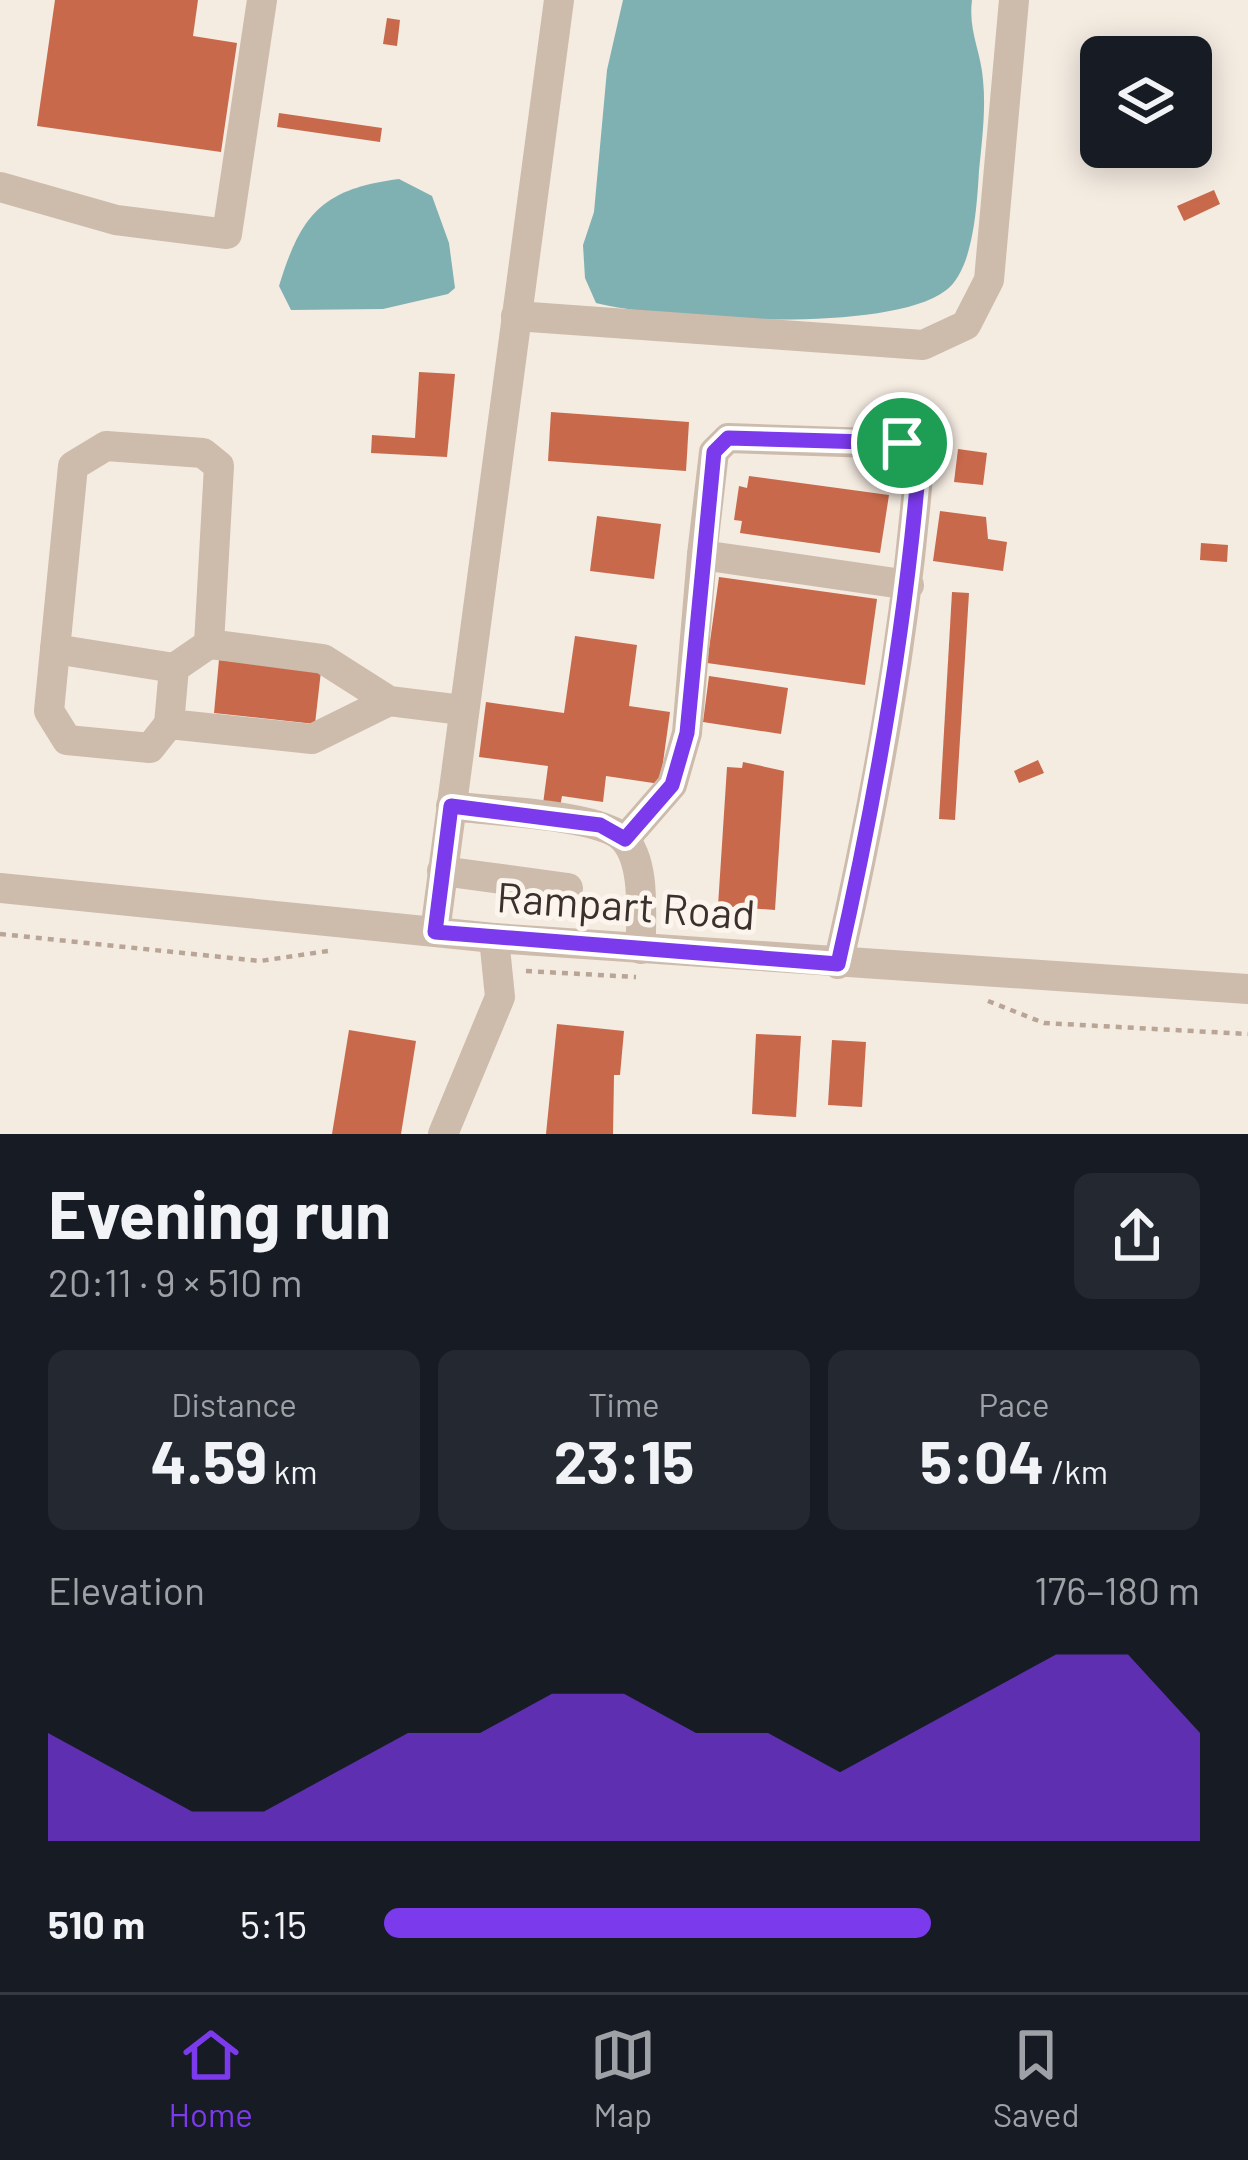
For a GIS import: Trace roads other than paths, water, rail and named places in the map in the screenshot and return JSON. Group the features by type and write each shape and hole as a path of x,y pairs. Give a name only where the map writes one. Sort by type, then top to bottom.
{"street":[{"path":"0,187 116,220 227,234 262,0"},
{"path":"435,932 559,0"},
{"path":"516,316 923,345 966,325 989,280 1014,0"},
{"path":"625,839 672,785 687,733 714,452 728,438 902,443 919,463 909,585 888,733 838,964"},
{"path":"174,668 169,724 150,748 67,740 50,711 73,466 106,446 203,453 219,466 209,644"},
{"path":"702,555 909,585"},
{"path":"56,649 174,668 209,644 323,659 389,700 462,710"},
{"path":"169,724 313,740 389,700"},
{"path":"451,806 600,825 625,839 637,868 641,949"},
{"path":"442,871 568,888"},
{"name":"Rampart Road","path":"0,888 494,938 1248,989"},
{"path":"443,1134 500,997 494,938"}],"water":[{"path":"623,0 972,0 983,80 983,125 972,236 955,281 916,305 827,318 721,318 596,303 585,278 583,245 594,212 607,70"},
{"path":"399,179 432,196 449,243 455,288 448,294 383,309 291,310 279,286 306,223 333,198"}]}
